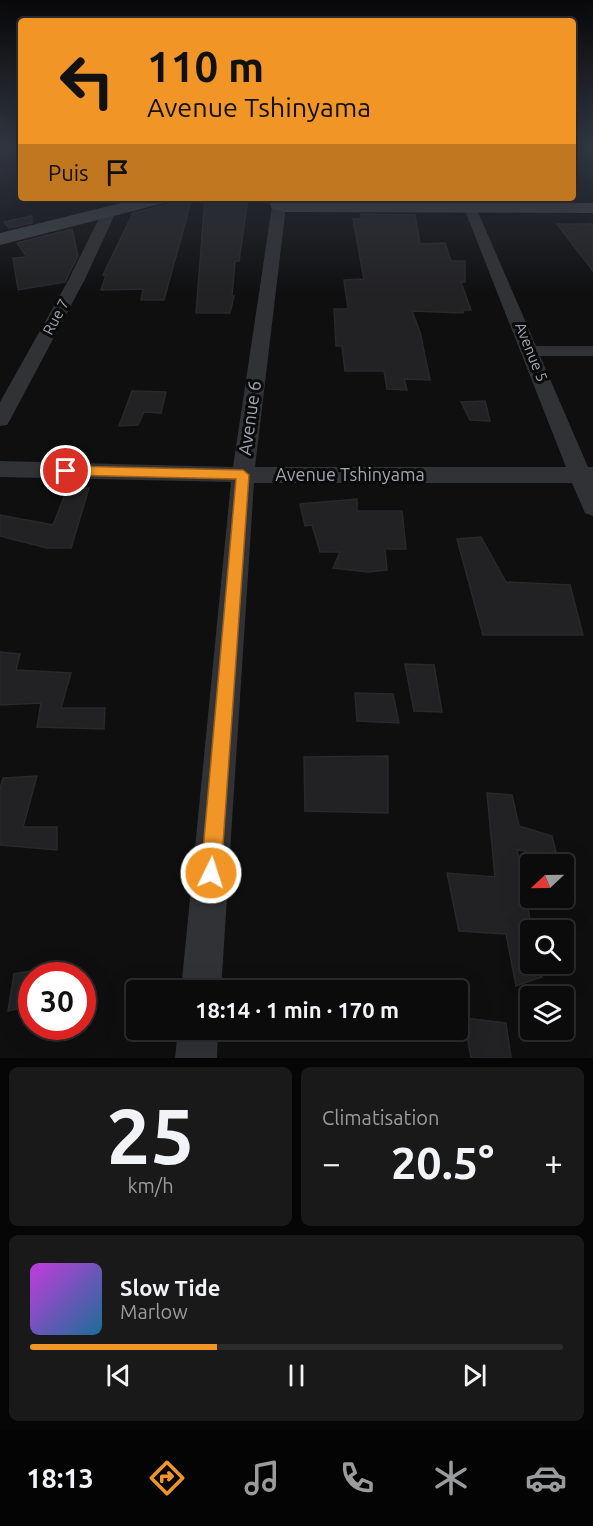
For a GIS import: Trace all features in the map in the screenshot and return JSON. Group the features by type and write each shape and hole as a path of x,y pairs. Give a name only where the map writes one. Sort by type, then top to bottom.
{"street":[{"path":"0,239 64,215 109,212 151,201"},
{"path":"278,202 468,203 593,208"},
{"name":"Avenue 6","path":"202,980 243,475 278,202"},
{"name":"Avenue 5","path":"468,203 586,475 593,507"},
{"name":"Rue 7","path":"0,420 77,279 109,212"},
{"path":"531,351 593,351"},
{"name":"Avenue Tshinyama","path":"0,469 243,475 586,475"},
{"path":"196,1058 197,1040"}],"building":[{"path":"172,201 191,201 164,300 141,300 143,289 101,290 106,275 103,275 133,213 169,204"},
{"path":"205,201 248,201 239,261 235,261 232,296 234,296 230,313 196,313"},
{"path":"361,214 415,215 420,244 445,243 451,261 465,261 465,282 461,282 471,310 463,310 463,313 412,311 420,332 430,380 404,379 407,390 387,389 384,371 345,371 342,346 336,346 334,309 348,309 344,280 364,279 353,219 361,219"},
{"path":"32,216 32,223 9,228 4,222"},
{"path":"557,224 593,224 593,271"},
{"path":"72,229 78,256 65,282 18,290 13,258 27,257 17,243"},
{"path":"132,391 166,392 161,413 144,412 138,425 119,426"},
{"path":"485,401 490,421 470,420 461,402"},
{"path":"68,487 89,488 71,548 47,548 0,536 0,515 53,525"},
{"path":"357,499 357,511 402,511 406,549 385,549 387,570 368,572 333,568 340,552 320,552 312,525 305,526 300,504"},
{"path":"481,537 506,582 570,585 583,635 483,635 457,539"},
{"path":"0,652 20,654 16,670 71,673 61,708 105,708 104,729 37,727 41,703 0,705"},
{"path":"405,664 434,665 442,712 414,711"},
{"path":"355,693 393,694 399,723 357,721"},
{"path":"388,756 388,813 305,811 304,757"},
{"path":"37,776 23,827 57,827 57,850 0,845 0,789 3,778"},
{"path":"487,793 512,795 519,826 552,836 556,854 536,854 517,849 520,865 520,908 528,908 530,920 520,920 520,974 541,974 542,977 516,986 506,934 459,931 447,873 495,877"},
{"path":"18,973 18,1009 8,1011 14,974"},
{"path":"468,1018 506,1023 511,1058 471,1058"}],"route":[{"path":"66,471 243,475 211,873"}]}
